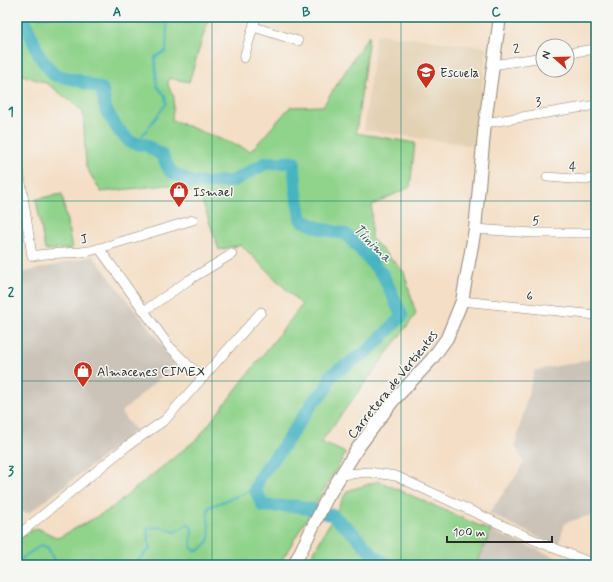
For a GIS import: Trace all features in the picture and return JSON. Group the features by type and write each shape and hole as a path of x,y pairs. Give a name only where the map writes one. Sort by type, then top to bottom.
{"main road":[{"name":"Carretera de Vertientes","path":"294,565 341,475 357,450 392,402 432,359 447,338 462,301 474,229 485,124 500,17"}],"street":[{"path":"244,58 256,17"},
{"path":"254,27 298,40"},
{"path":"575,52 596,49"},
{"name":"2","path":"493,65 535,58"},
{"name":"3","path":"485,124 596,105"},
{"name":"J","path":"17,156 32,256 46,253 75,253 99,248 169,346 189,366 204,377"},
{"name":"4","path":"547,177 586,180 596,177"},
{"path":"99,248 193,220"},
{"name":"5","path":"474,229 533,234 596,233"},
{"path":"144,311 189,280 232,254"},
{"name":"6","path":"462,301 596,315"},
{"path":"17,536 127,446 165,420 185,400 261,312"},
{"path":"341,475 368,472 396,476 532,539 596,565"}],"shaded area":[{"name":"Escuela","path":"376,34 487,47 475,146 364,130"},
{"name":"Almacenes CIMEX","path":"93,256 176,363 121,413 136,431 29,513 17,512 17,274"},
{"path":"596,358 596,515 565,523 558,547 489,513 518,473 524,462 515,446 534,371"},
{"path":"491,531 575,565 476,565"}],"green space":[{"path":"17,17 209,17 189,82 169,78 168,85 174,97 172,120 251,151 290,107 323,106 369,35 356,133 415,143 410,187 372,205 371,238 404,272 416,314 321,442 346,453 279,565 17,565 17,539 37,528 58,538 109,510 198,438 302,305 241,245 219,250 200,195 167,185 101,192 86,167 83,111 48,84 17,73"},
{"path":"62,194 72,249 45,250 36,199"},
{"path":"379,481 491,531 476,565 307,565 347,491"}],"waterway":[{"name":"Tíinima","path":"23,17 40,57 54,75 77,80 102,89 106,110 117,128 130,142 146,145 162,155 170,171 190,182 207,183 233,181 266,163 294,162 296,190 301,220 322,229 346,234 383,275 402,316 369,350 331,375 326,389 313,402 280,451 261,475 255,489 263,506 297,506 332,515 355,535 372,554 387,565"},
{"path":"137,143 166,104 165,96 157,86 155,57 166,51 166,17"},
{"path":"133,565 150,549 147,528 161,527 175,532 188,524 192,528 191,547 198,551 205,546 210,535 208,519 209,507 255,489"},
{"path":"17,562 41,545 48,548 56,564 58,565"}],"place":[{"name":"Escuela","path":"426,89"},
{"name":"Ismael","path":"179,208"},
{"name":"Almacenes CIMEX","path":"83,388"}]}
